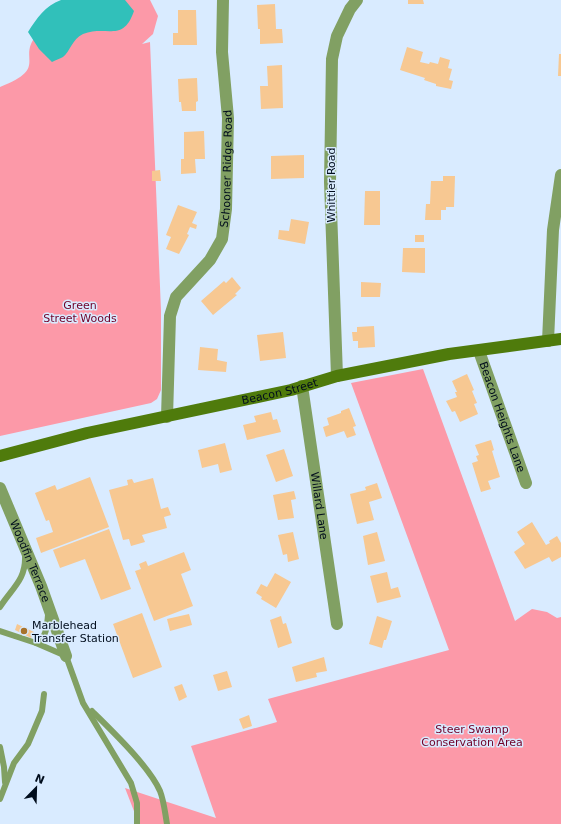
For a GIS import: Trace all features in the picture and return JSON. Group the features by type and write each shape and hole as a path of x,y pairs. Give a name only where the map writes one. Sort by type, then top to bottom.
{"street":[{"name":"Schooner Ridge Road","path":"167,416 170,316 176,297 210,260 222,239 226,209 228,118 222,52 223,0"},
{"name":"Whittier Road","path":"337,376 330,182 332,59 337,36 350,9 357,0"},
{"path":"548,341 553,230 561,175"},
{"name":"Beacon Street","path":"0,456 87,433 245,401 337,376 449,354 561,339"},
{"name":"Beacon Heights Lane","path":"479,351 526,483"},
{"name":"Willard Lane","path":"302,386 337,624"},
{"name":"Woodfin Terrace","path":"0,488 49,609 66,656"}],"lane":[{"path":"0,607 20,581 25,570 25,548"},
{"path":"0,596 11,593"},
{"path":"36,643 40,641 46,631 49,609"},
{"path":"0,631 36,643 66,656 83,703 131,783 137,803 137,824"},
{"path":"0,799 14,763 28,744 42,711 44,694"},
{"path":"83,703 117,736 147,771 160,791 167,824"},
{"path":"0,747 4,767 4,787"}],"green space":[{"name":"Green Street Woods","path":"89,0 150,0 158,16 153,34 142,44 150,42 161,311 161,390 157,399 151,403 0,436 0,87 24,74 28,68 31,43 37,35 55,21"},
{"name":"Steer Swamp Conservation Area","path":"423,369 515,621 532,609 547,612 557,618 561,617 561,824 139,824 125,788 216,818 191,746 277,722 268,699 449,650 351,383"}],"shaded area":[{"path":"61,0 125,0 134,11 130,21 125,27 113,31 100,31 83,34 76,39 63,57 52,62 39,49 28,32 38,17 46,9"}],"building":[{"path":"408,0 423,0 424,4 408,4"},
{"path":"275,4 276,29 282,29 283,43 260,44 257,5"},
{"path":"178,10 196,10 197,45 173,45 173,33 178,33"},
{"path":"407,47 423,52 420,62 438,64 440,57 450,60 448,68 452,69 449,80 453,81 451,89 436,86 436,84 424,80 425,78 400,70"},
{"path":"559,54 561,54 561,76 558,76"},
{"path":"282,65 283,108 261,109 260,86 268,86 267,66"},
{"path":"197,78 198,101 196,102 196,111 182,111 181,102 179,102 178,79"},
{"path":"204,131 205,159 195,159 196,173 181,174 181,159 184,159 184,132"},
{"path":"304,155 304,178 271,179 271,156"},
{"path":"160,170 161,181 152,181 152,171"},
{"path":"443,176 455,176 454,207 446,207 446,210 441,210 441,220 425,220 426,204 430,204 431,181 443,181"},
{"path":"365,191 380,191 380,225 364,225"},
{"path":"178,205 197,212 192,223 197,225 196,229 190,227 187,234 189,235 179,254 166,249 171,237 166,235"},
{"path":"291,219 309,222 305,244 278,239 279,230 289,231"},
{"path":"415,235 424,235 424,242 415,242"},
{"path":"403,248 425,248 425,273 402,272"},
{"path":"232,277 241,288 235,294 237,295 213,315 201,301 224,281 226,283"},
{"path":"361,282 381,283 380,297 361,297"},
{"path":"374,326 375,347 358,348 358,341 353,341 352,332 357,332 357,327"},
{"path":"283,332 286,358 260,361 257,335"},
{"path":"200,347 218,349 217,360 227,362 226,372 198,370"},
{"path":"467,374 474,390 472,391 477,403 474,404 478,414 460,422 455,411 452,412 446,401 457,397 455,392 457,392 452,381"},
{"path":"349,408 356,426 353,427 356,435 347,438 344,431 326,437 323,427 329,425 327,418 341,413 341,411"},
{"path":"271,412 273,420 277,419 281,432 247,440 243,425 256,422 254,416"},
{"path":"491,440 494,450 492,451 500,477 488,481 491,489 481,492 472,463 478,461 476,456 479,455 475,445"},
{"path":"225,443 232,470 220,473 218,464 202,468 198,450"},
{"path":"284,449 293,476 276,482 266,455"},
{"path":"90,477 109,527 41,553 36,538 53,532 49,520 46,521 35,493 55,485 57,490"},
{"path":"153,478 161,509 168,507 171,515 164,517 167,528 142,535 145,542 131,546 129,539 123,540 109,490 128,485 127,480 132,479 134,483"},
{"path":"377,483 382,498 369,502 374,520 357,524 350,494 366,490 365,487"},
{"path":"294,491 296,499 291,500 294,518 278,520 273,495"},
{"path":"532,522 546,545 557,536 561,543 561,557 552,562 549,557 525,569 514,552 525,544 517,532"},
{"path":"109,529 131,589 101,600 85,559 60,568 53,550"},
{"path":"293,532 299,559 288,562 287,554 283,555 278,535"},
{"path":"377,532 385,561 368,565 363,536"},
{"path":"184,552 191,570 181,574 193,606 154,621 135,571 141,569 139,564 146,561 148,566"},
{"path":"387,572 391,589 398,587 401,597 377,603 370,576"},
{"path":"275,573 291,582 276,608 261,599 262,597 256,593 261,584 267,587"},
{"path":"142,613 162,667 133,678 113,624"},
{"path":"189,614 192,625 170,631 167,619"},
{"path":"281,616 283,624 286,623 292,643 278,648 270,620"},
{"path":"377,616 392,621 382,648 369,644"},
{"name":"Marblehead Transfer Station","path":"17,624 34,632 31,638 15,630"},
{"path":"324,657 327,671 316,673 317,677 296,682 292,667"},
{"path":"227,671 232,687 218,691 213,675"},
{"path":"182,684 187,697 179,701 174,687"},
{"path":"249,715 252,726 243,729 239,719"}],"place":[{"name":"Marblehead Transfer Station","path":"24,631"}]}
